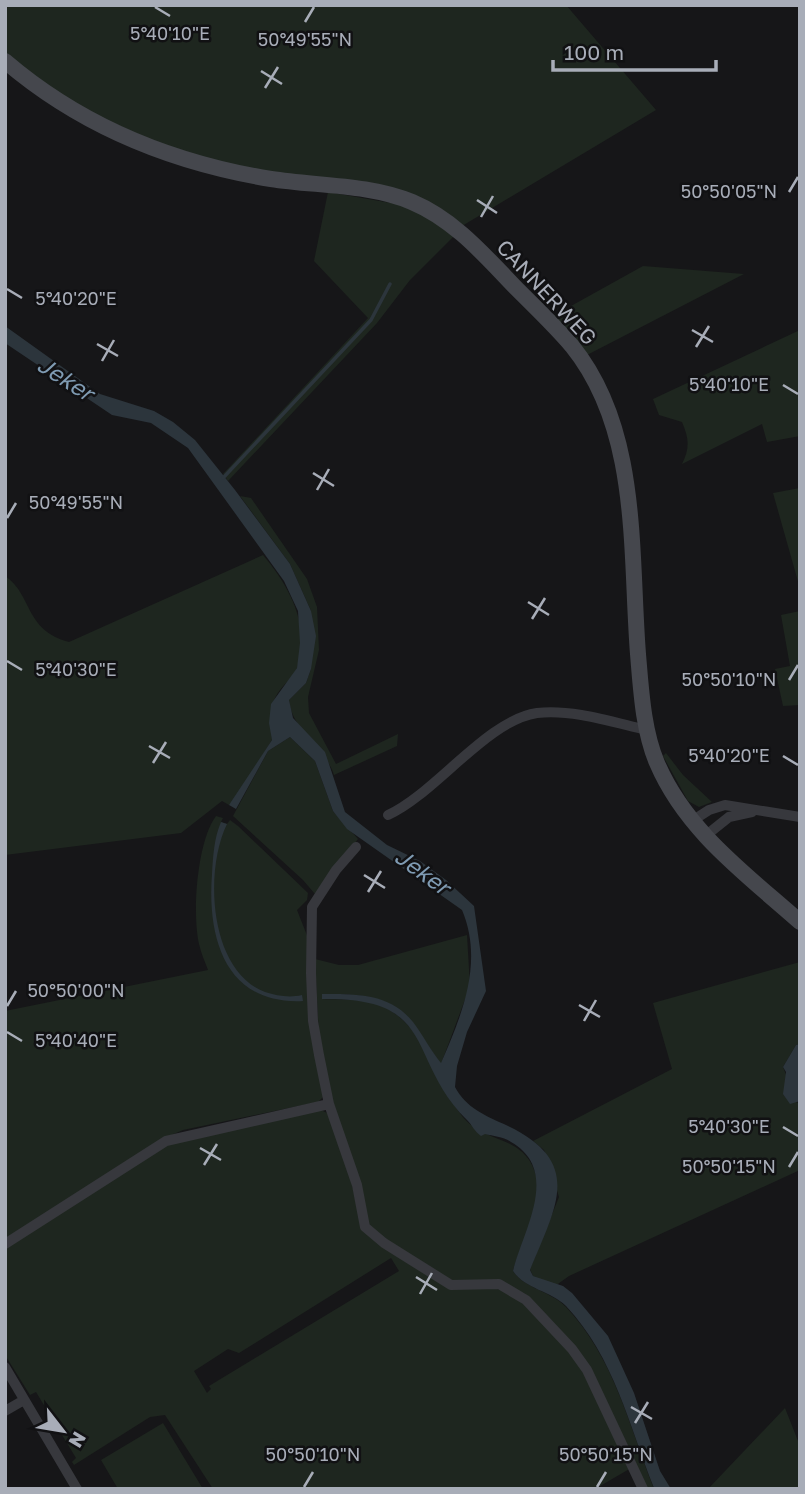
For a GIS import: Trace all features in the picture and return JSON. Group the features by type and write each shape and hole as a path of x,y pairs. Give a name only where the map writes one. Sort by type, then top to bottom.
{"main road":[{"name":"CANNERWEG","path":"5,61 52,97 89,119 163,152 223,169 376,193 420,205 470,241 559,332 579,355 603,392 620,444 647,730 662,773 704,836 800,922"}],"street":[{"path":"388,816 413,802 507,724 532,714 558,713 647,730"},
{"path":"692,821 720,806 736,805 755,811 800,817"},
{"path":"704,836 729,817 755,811"},
{"path":"356,847 315,899 311,912 313,1021 330,1104 357,1185 367,1230 451,1284 499,1284 526,1300 581,1360 643,1489"},
{"path":"5,1244 166,1141 330,1104"},
{"path":"5,1367 73,1487"},
{"path":"5,1411 24,1399"}],"shaded area":[{"path":"5,5 566,5 656,110 462,226 445,213 191,158 80,108 5,55"},
{"path":"328,192 408,206 455,235 410,280 377,323 228,481 223,474 368,318 314,261"},
{"path":"643,266 744,274 587,355 553,316"},
{"path":"800,330 800,436 767,442 762,424 682,464 688,443 682,422 659,415 653,399"},
{"path":"800,488 800,585 799,585 773,493"},
{"path":"240,496 251,498 307,579 317,607 319,650 308,697 309,713 336,764 398,734 397,746 334,775 330,765 296,720 289,700 306,683 311,669 311,611 290,564"},
{"path":"263,555 282,580 295,608 300,622 301,652 297,668 273,702 272,740 236,798 229,805 222,801 181,833 5,855 5,576 14,584 36,621 54,636 69,642"},
{"path":"800,611 800,705 783,706 775,669 790,666 781,615"},
{"path":"290,737 315,761 333,811 358,839 315,894 233,816 268,751"},
{"path":"666,753 683,775 712,802 699,807 688,801 663,756"},
{"path":"216,816 223,818 221,822 227,824 230,820 238,826 308,893 307,900 297,910 308,938 323,1097 318,1102 183,1130 160,1140 8,1239 5,1234 5,1011 208,970 199,944 196,897 204,842"},
{"path":"467,935 470,986 441,1064 416,1029 394,1007 366,996 322,994 322,999 368,1002 394,1013 416,1034 462,1116 472,1126 517,1148 526,1156 533,1167 538,1184 537,1204 513,1271 524,1282 560,1302 583,1327 619,1393 654,1489 646,1489 590,1368 524,1293 456,1283 378,1235 368,1224 331,1096 319,1037 315,959 339,965 358,965"},
{"path":"800,962 800,1044 796,1045 783,1067 797,1103 800,1101 800,1170 569,1276 555,1286 533,1276 530,1269 559,1197 544,1150 533,1141 672,1069 653,1003"},
{"path":"321,1110 327,1113 346,1158 361,1225 445,1285 493,1287 513,1293 576,1358 631,1468 595,1489 213,1489 165,1415 150,1417 74,1465 72,1462 76,1458 36,1392 30,1395 5,1355 5,1247 167,1144","holes":["391,1258 399,1271 209,1386 211,1389 207,1393 194,1371 228,1349 239,1353"]},
{"path":"785,1408 800,1446 800,1489 708,1489"},
{"path":"163,1423 203,1489 118,1489 101,1460"}],"water":[{"name":"Jeker","path":"5,326 100,394 154,411 195,440 290,564 311,611 316,636 306,683 289,700 293,718 325,752 345,812 387,845 420,861 474,906 486,991 467,1032 457,1066 455,1087 471,1106 531,1139 547,1154 555,1170 555,1206 530,1270 533,1276 563,1286 572,1293 608,1336 634,1393 660,1471 671,1489 654,1488 619,1392 583,1326 560,1301 524,1282 513,1271 530,1221 536,1185 534,1169 526,1154 505,1139 485,1134 481,1136 477,1132 448,1097 416,1036 403,1020 386,1008 360,1001 322,999 322,994 360,995 394,1005 413,1022 441,1063 463,1007 471,969 471,949 462,910 347,829 333,811 315,761 290,737 268,751 236,809 229,805 272,740 269,723 271,704 297,668 300,643 298,611 284,581 188,448 151,423 112,415 5,343"},
{"path":"221,822 227,824 215,867 216,918 222,942 232,964 246,981 265,992 288,996 302,995 303,1001 277,999 256,992 239,980 218,944 211,898 214,848"},
{"path":"800,1044 800,1101 790,1104 783,1094 786,1072 783,1067 796,1045"}],"waterway":[{"path":"223,478 371,320 390,284"}]}
